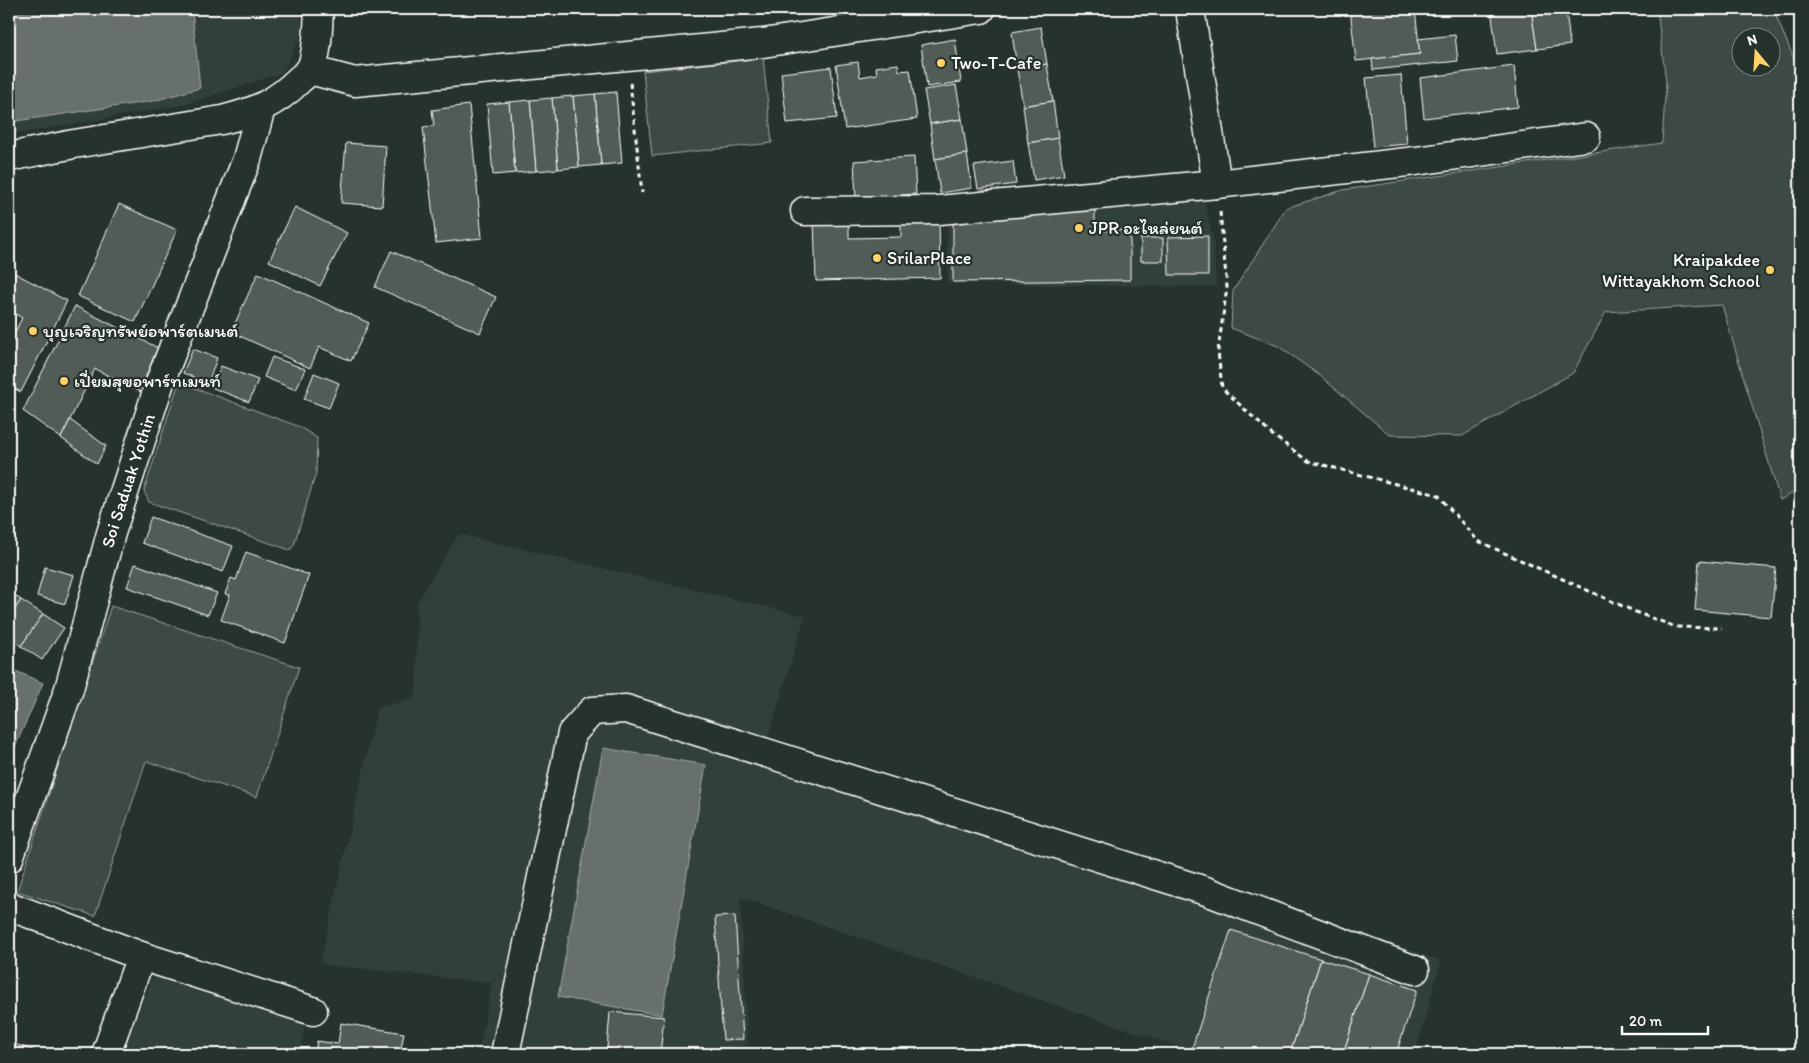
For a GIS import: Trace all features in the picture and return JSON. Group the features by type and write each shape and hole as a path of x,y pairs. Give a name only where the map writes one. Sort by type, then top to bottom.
{"street":[{"path":"9,157 74,144 222,120 243,115 274,102 288,92 310,70 316,47 319,9"},
{"path":"310,70 355,82 763,42 981,9"},
{"path":"1190,9 1217,184"},
{"name":"Soi Saduak Yothin","path":"9,858 69,689 111,533 160,382 248,159 261,108"},
{"path":"805,211 939,210 1217,184 1416,161 1586,137"},
{"path":"505,1054 572,733 592,712 626,709 1206,891 1415,970"},
{"path":"9,906 141,956 313,1011"},
{"path":"106,1054 141,956"}],"path":[{"path":"627,55 642,192"},
{"path":"1217,184 1227,287 1218,351 1222,388 1271,434 1308,461 1438,495 1478,541 1638,612 1676,627 1722,628"}],"shaded area":[{"path":"9,9 302,9 300,38 282,73 183,105 9,135"},
{"path":"45,9 192,10 200,88 153,101 9,122 9,13"},
{"path":"1657,9 1773,9 1781,28 1732,28 1732,78 1782,78 1782,30 1800,73 1800,489 1780,500 1722,305 1606,312 1573,373 1462,436 1390,435 1319,375 1278,346 1231,328 1233,291 1286,208 1343,190 1662,143 1666,82"},
{"path":"763,58 772,143 652,156 643,71"},
{"name":"JPR อะไหล่ยนต์","path":"1202,192 1213,240 1216,287 948,283 947,216"},
{"path":"179,382 300,427 317,438 316,473 294,545 290,550 149,502 144,491"},
{"path":"459,534 805,616 768,738 1109,844 1441,961 1415,1054 1200,1054 740,897 748,1045 713,1051 713,1054 478,1054 492,983 320,964 377,708 414,699 417,686 417,602"},
{"path":"111,606 299,667 257,797 146,761 95,916 17,891"},
{"path":"9,668 43,683 9,761"},
{"path":"603,748 706,765 662,1015 558,997"},
{"path":"157,966 305,1017 301,1054 121,1054"}],"building":[{"path":"1350,9 1415,9 1420,54 1356,61"},
{"path":"1491,9 1531,9 1537,49 1497,54"},
{"path":"1531,9 1566,9 1570,45 1537,49"},
{"path":"1041,27 1047,64 1017,69 1012,32"},
{"path":"1455,35 1458,61 1373,70 1372,59 1420,54 1418,39"},
{"name":"Two-T-Cafe","path":"955,39 961,82 927,87 921,45"},
{"path":"858,62 860,77 877,74 876,67 898,64 899,71 910,70 917,119 845,129 836,65"},
{"path":"1047,64 1053,101 1023,106 1017,69"},
{"path":"1514,66 1518,107 1424,118 1420,78"},
{"path":"831,67 837,118 787,123 781,73"},
{"path":"1401,75 1407,144 1373,147 1366,78"},
{"path":"956,85 962,119 930,124 924,90"},
{"path":"616,92 622,163 601,165 595,94"},
{"path":"595,94 601,165 579,167 573,96"},
{"path":"573,96 579,167 558,169 552,98"},
{"path":"552,98 558,169 536,171 530,100"},
{"path":"530,100 536,171 515,173 509,102"},
{"path":"1053,101 1058,138 1028,143 1023,106"},
{"path":"509,102 515,173 493,175 487,104"},
{"path":"469,105 482,238 436,243 423,127 434,126 432,110"},
{"path":"962,119 967,154 935,159 930,124"},
{"path":"1058,138 1064,175 1034,180 1028,143"},
{"path":"346,143 386,146 382,206 341,203"},
{"path":"967,154 972,188 940,193 935,159"},
{"path":"914,157 916,194 856,198 854,161"},
{"path":"1013,161 1016,184 978,189 974,166"},
{"path":"119,204 177,230 135,322 78,296"},
{"path":"1095,206 1095,231 1130,230 1130,280 953,282 953,220"},
{"path":"295,207 347,233 320,286 269,261"},
{"name":"SrilarPlace","path":"901,217 939,217 940,278 816,281 814,221 849,220 849,238 901,237"},
{"path":"1208,236 1208,275 1169,275 1168,237"},
{"path":"1141,238 1163,238 1163,261 1141,261"},
{"path":"391,251 496,297 480,333 375,287"},
{"name":"บุญเจริญทรัพย์อพาร์ตเมนต์","path":"9,270 67,301 21,392 9,386 9,344 22,318 9,310"},
{"path":"258,273 369,323 351,361 319,347 310,368 231,332"},
{"name":"เปี่ยมสุขอพาร์ทเมนท์","path":"75,306 162,350 141,392 95,369 61,438 23,411"},
{"path":"193,349 217,358 208,383 183,373"},
{"path":"272,357 305,369 296,390 264,377"},
{"path":"221,366 258,380 249,402 213,388"},
{"path":"314,373 339,383 329,408 304,399"},
{"path":"70,420 106,446 97,464 61,438"},
{"path":"151,517 233,546 223,572 142,543"},
{"path":"246,552 309,575 285,643 221,620 230,595 225,594 231,578 236,580"},
{"path":"1699,561 1776,568 1771,617 1695,610"},
{"path":"135,564 217,593 208,615 127,587"},
{"path":"45,567 74,575 65,604 37,596"},
{"path":"9,591 21,600 9,618"},
{"path":"21,600 43,614 21,646 9,637 9,618"},
{"path":"43,614 64,628 42,660 21,646"},
{"path":"735,916 743,1039 723,1040 715,917"},
{"path":"1231,930 1321,959 1290,1054 1212,1054 1192,1048"},
{"path":"1321,959 1369,974 1343,1054 1290,1054"},
{"path":"1369,974 1417,990 1396,1054 1343,1054"},
{"path":"610,1012 664,1017 660,1054 607,1049"},
{"path":"341,1023 404,1033 400,1054 315,1054 317,1041 338,1044"},
{"path":"9,1042 44,1054 9,1054"}],"place":[{"name":"Two-T-Cafe","path":"941,63"},
{"name":"JPR อะไหล่ยนต์","path":"1079,228"},
{"name":"SrilarPlace","path":"877,258"},
{"name":"Kraipakdee Wittayakhom School","path":"1770,270"},
{"name":"บุญเจริญทรัพย์อพาร์ตเมนต์","path":"33,331"},
{"name":"เปี่ยมสุขอพาร์ทเมนท์","path":"64,381"}]}
